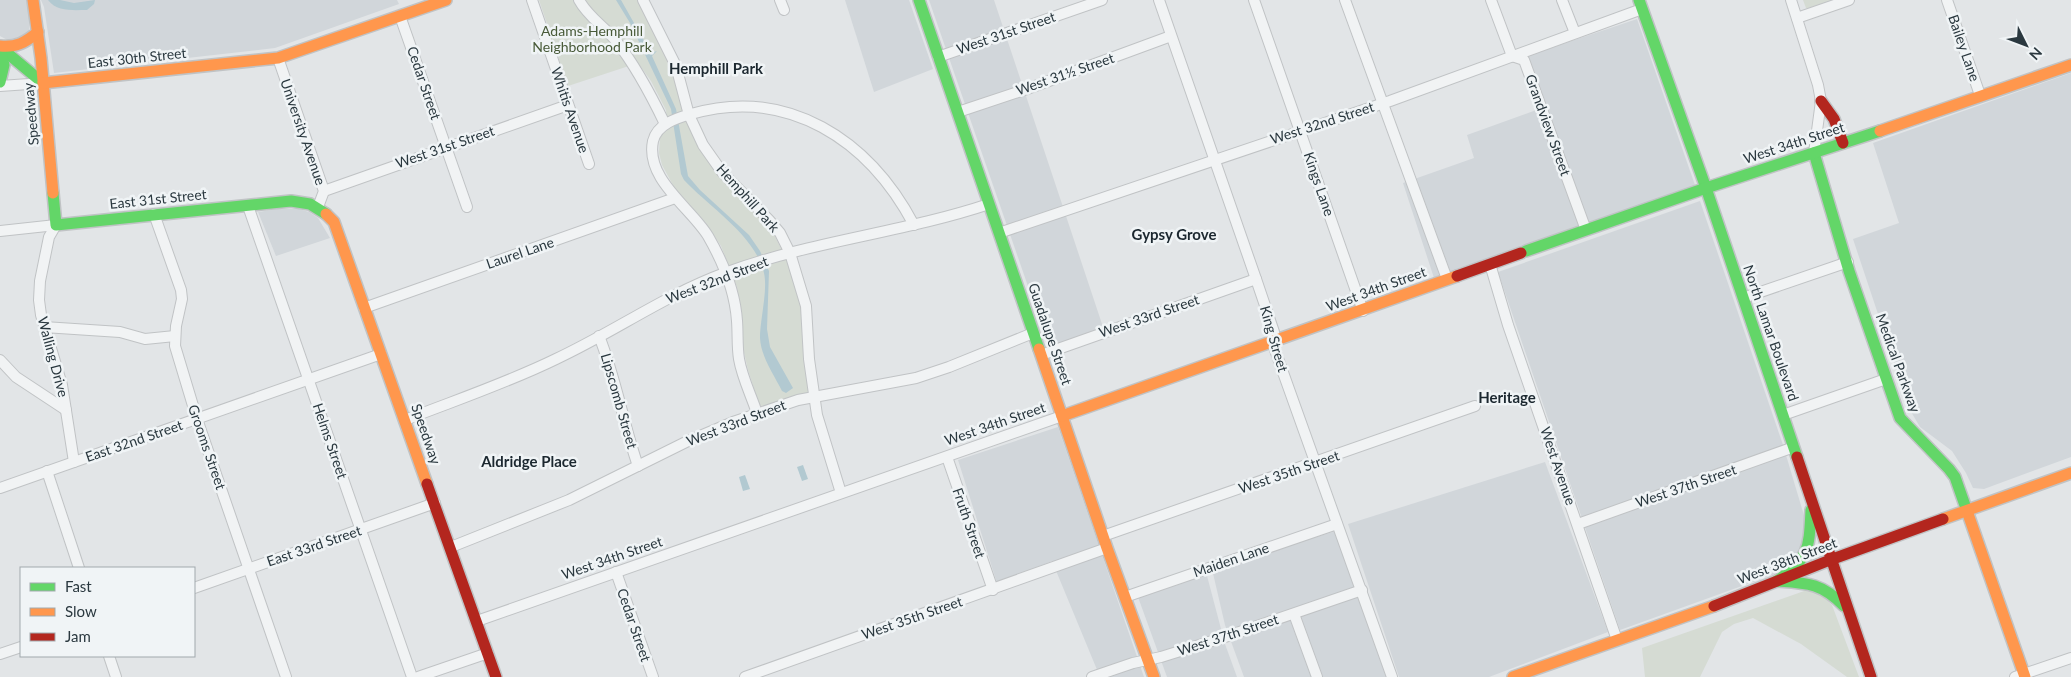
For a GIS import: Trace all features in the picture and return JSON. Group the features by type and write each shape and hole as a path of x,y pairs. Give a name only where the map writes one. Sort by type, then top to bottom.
{"street":[{"name":"Speedway","path":"33,0 38,32 56,225"},
{"name":"East 30th Street","path":"0,86 278,58 446,0"},
{"name":"Whitis Avenue","path":"532,0 589,164"},
{"name":"Hemphill Park","path":"580,0 588,13 614,39 644,82 676,120 699,138 722,172 770,220 780,234 790,253 806,306 809,359 814,397 822,434 841,493"},
{"name":"Hemphill Park","path":"643,0 676,66 676,120"},
{"name":"Guadalupe Street","path":"919,0 1107,548 1154,677"},
{"name":"West 31st Street","path":"938,57 1102,0"},
{"name":"King Street","path":"1159,0 1274,332 1273,342 1392,677"},
{"name":"Kings Lane","path":"1254,0 1363,311"},
{"path":"1346,0 1447,279"},
{"name":"Grandview Street","path":"1491,0 1512,56 1524,60 1586,230"},
{"path":"1562,0 1575,33"},
{"path":"1790,0 1818,86 1821,101 1814,153"},
{"path":"1797,18 1849,0"},
{"name":"Bailey Lane","path":"1947,0 1980,95"},
{"name":"West 32nd Street","path":"999,233 1383,103 1575,33 1641,5"},
{"name":"North Lamar Boulevard","path":"1641,5 1706,188 1870,677"},
{"name":"Cedar Street","path":"400,16 467,207"},
{"path":"0,47 16,46 24,43 38,32"},
{"name":"West 31½ Street","path":"958,112 1027,89 1171,36"},
{"path":"0,47 4,59 4,70 0,82"},
{"path":"0,47 43,83"},
{"name":"University Avenue","path":"278,58 324,191 318,207"},
{"name":"West 34th Street","path":"477,621 1363,311 1447,279 1706,188 2071,65"},
{"path":"1821,101 1834,119 1844,143"},
{"name":"West 31st Street","path":"324,191 568,105"},
{"path":"757,413 739,361 737,320 726,273 707,235 694,216 675,198 659,173 652,149 655,134 676,120 709,109 744,105 780,110 806,120 845,142 880,174 904,207 914,226"},
{"name":"Medical Parkway","path":"1814,153 1900,418 1909,431 1948,466 1955,477 2021,676"},
{"name":"Laurel Lane","path":"364,308 675,198"},
{"name":"East 31st Street","path":"0,231 297,201 318,207"},
{"name":"West 32nd Street","path":"405,420 528,372 599,336 673,295 726,273 767,259 846,238 914,226 989,204"},
{"name":"Helms Street","path":"248,206 412,677"},
{"name":"Speedway","path":"318,207 325,211 334,222 496,677"},
{"name":"Grooms Street","path":"154,214 181,290 182,299 175,346 197,419 286,677"},
{"name":"Walling Drive","path":"56,225 51,232 39,290 40,315 62,385 74,462"},
{"path":"1743,298 1848,262"},
{"name":"West Avenue","path":"1490,264 1508,325 1617,640"},
{"name":"West 33rd Street","path":"1041,355 1256,279"},
{"path":"44,327 120,332 146,339 175,336"},
{"name":"West 33rd Street","path":"450,547 569,500 713,429 798,400 916,378 1034,333"},
{"name":"Lipscomb Street","path":"599,336 613,375 629,439 638,466"},
{"name":"East 32nd Street","path":"0,488 381,354"},
{"path":"0,360 16,376 66,410"},
{"path":"1783,415 1886,379"},
{"name":"West 35th Street","path":"1103,536 1475,406"},
{"name":"West 37th Street","path":"1578,524 1794,447"},
{"name":"Fruth Street","path":"946,457 993,590"},
{"path":"47,471 79,567"},
{"name":"West 38th Street","path":"1513,677 1687,616 1830,560 2071,473"},
{"name":"East 33rd Street","path":"195,588 434,503"},
{"path":"1777,581 1800,562 1808,550 1812,504"},
{"name":"Maiden Lane","path":"1125,597 1337,524"},
{"name":"West 35th Street","path":"745,677 1107,548"},
{"name":"Cedar Street","path":"616,572 652,677"},
{"path":"1777,581 1820,585 1830,591 1847,609"},
{"name":"West 37th Street","path":"1092,677 1134,662 1148,660 1294,614 1362,590"},
{"path":"1294,614 1317,677"},
{"path":"0,654 20,647"},
{"path":"418,677 488,653"},
{"path":"109,657 116,677"},
{"path":"2021,676 2071,658"}],"shaded area":[{"path":"0,0 26,0 29,11 29,32 11,42 0,36"},
{"path":"41,0 397,0 399,4 275,48 54,73 44,7"},
{"path":"845,0 909,0 933,69 874,92"},
{"path":"929,0 994,0 1103,327 1049,347"},
{"path":"1637,19 1696,188 1434,278 1403,183 1474,158 1467,135 1539,109 1521,58"},
{"path":"2071,73 2071,457 1984,489 1973,488 1952,451 1920,427 1910,410 1853,239 1899,223 1873,143"},
{"path":"1700,201 1783,445 1817,559 1620,630 1498,272"},
{"path":"278,209 299,209 309,212 318,218 330,238 276,256 258,212"},
{"path":"1058,427 1144,677 1100,677 1052,561 997,583 958,460"},
{"path":"1545,462 1608,632 1489,677 1399,677 1348,524"},
{"path":"1336,531 1386,677 1244,677 1225,625 1212,569"},
{"path":"1206,572 1225,644 1237,677 1167,677 1138,597"}],"green space":[{"name":"Adams-Hemphill Neighborhood Park","path":"539,0 640,0 667,55 685,112 774,234 795,277 804,324 807,394 762,407 759,404 743,348 737,287 721,246 705,222 674,187 662,165 659,153 660,138 667,125 666,110 651,81 638,63 568,86"},
{"path":"1803,0 1832,0 1806,8"},
{"path":"1807,590 1817,591 1832,605 1859,677 1847,677 1801,644 1753,618 1734,624 1722,632 1700,677 1645,677 1642,648"}],"water":[{"path":"48,0 74,3 95,0 94,4 87,10 66,10 56,7"},
{"path":"616,0 621,0 651,53 657,51 652,56 676,109 688,176 700,190 749,235 760,251 769,271 767,329 770,347 793,388 786,393 782,391 765,359 761,345 760,330 765,280 759,259 751,246 730,222 684,180 681,174 671,109 630,23"},
{"path":"803,465 808,479 802,481 797,467"},
{"path":"745,475 750,489 743,491 739,477"}],"traffic: fast":[{"path":"919,0 1039,349"},
{"path":"1639,0 1706,188 1797,457"},
{"path":"0,47 43,83"},
{"path":"0,49 4,65 0,82"},
{"path":"1526,251 1706,188 1880,131"},
{"path":"1814,153 1849,271 1900,418 1955,477 1967,511"},
{"path":"53,193 56,225 291,201 310,204 326,214"},
{"path":"1777,581 1796,566 1806,551 1811,510"},
{"path":"1777,581 1814,586 1836,598 1844,606"}],"traffic: slow":[{"path":"33,0 41,58 53,193"},
{"path":"43,83 278,58 446,0"},
{"path":"0,46 21,44 38,32"},
{"path":"1880,131 2071,65"},
{"path":"326,214 334,222 427,484"},
{"path":"1062,416 1457,276"},
{"path":"1039,349 1107,548 1154,677"},
{"path":"1943,519 2071,473"},
{"path":"1967,511 2025,677"},
{"path":"1513,677 1714,606"}],"traffic: jam":[{"path":"1821,101 1834,119 1843,143"},
{"path":"1457,276 1521,253"},
{"path":"1797,457 1871,677"},
{"path":"427,484 496,677"},
{"path":"1714,606 1830,560 1943,519"}],"district":[{"name":"Hemphill Park","path":"716,69"},
{"name":"Gypsy Grove","path":"1174,235"},
{"name":"Heritage","path":"1507,398"},
{"name":"Aldridge Place","path":"529,462"}]}
